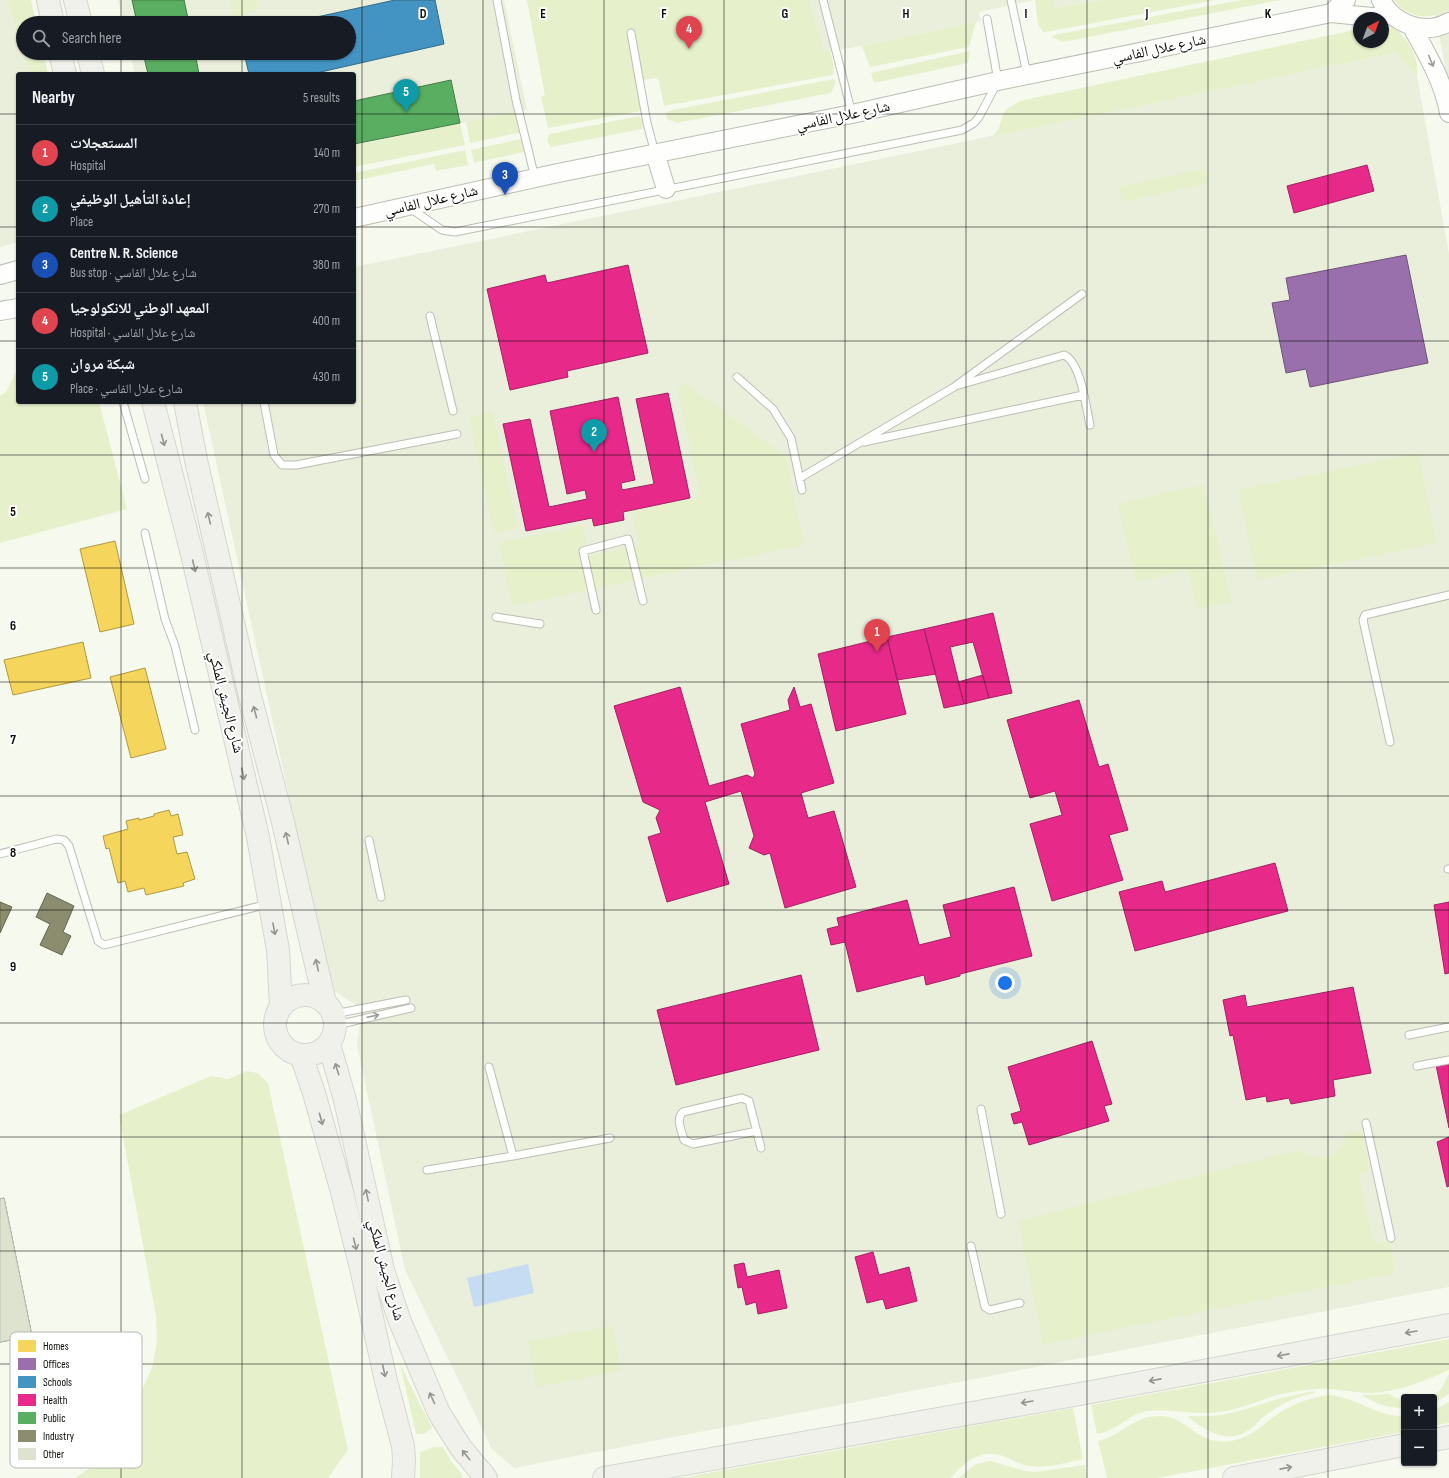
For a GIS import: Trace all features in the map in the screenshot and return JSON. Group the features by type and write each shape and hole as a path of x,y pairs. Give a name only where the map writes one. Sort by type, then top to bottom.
{"main road":[{"path":"48,0 51,16"},
{"path":"76,0 79,16"},
{"path":"62,60 65,72"},
{"path":"90,60 93,72"},
{"name":"شارع الجيش الملكي","path":"154,404 177,493 258,838 278,950 281,1006"},
{"name":"شارع الجيش الملكي","path":"184,404 249,692 282,818 331,1021 345,1100 383,1270 399,1319 440,1413 461,1448 486,1478"},
{"path":"310,994 320,998 331,1021 321,1051 312,1055 301,1055 290,1052 281,1044 276,1034 274,1024 276,1014 281,1006 289,999 299,995 310,994"},
{"name":"شارع الجيش الملكي","path":"301,1055 316,1101 361,1268 386,1381 403,1446 403,1478"},
{"path":"604,1478 1080,1394 1449,1325"},
{"path":"1437,1439 1449,1437"},
{"path":"1234,1478 1401,1446"}],"street":[{"name":"شارع علال الفاسي","path":"1331,13 1346,0"},
{"path":"1381,0 1385,9 1394,21 1429,56 1448,106"},
{"name":"شارع علال الفاسي","path":"356,218 535,178 852,114 998,81 1331,13 1394,21 1428,28 1449,22"},
{"path":"1448,106 1449,78"},
{"path":"655,153 666,189"},
{"path":"0,275 16,271"},
{"path":"0,311 16,308"}],"lane":[{"path":"497,0 516,100 535,178"},
{"path":"823,0 852,114"},
{"path":"1011,0 1028,76"},
{"path":"407,206 442,230 455,232 962,130 974,123 979,118 998,81 987,19"},
{"path":"631,33 647,124 655,153"},
{"path":"800,478 954,387 1082,294"},
{"path":"430,316 453,411"},
{"path":"954,387 1064,355 1069,357 1077,369 1090,425"},
{"path":"737,377 773,409 791,438 802,490"},
{"path":"858,443 1083,395"},
{"path":"124,404 145,479"},
{"path":"264,404 274,455 282,465 296,465 457,434"},
{"path":"145,533 165,619 175,646 194,730"},
{"path":"596,610 583,551 628,539 643,601"},
{"path":"1390,742 1363,620 1366,615 1449,595"},
{"path":"496,618 540,624"},
{"path":"0,854 56,839 64,840 69,846 98,941 104,945 270,904"},
{"path":"369,840 381,897"},
{"path":"331,1021 406,1000"},
{"path":"331,1021 411,1008"},
{"path":"1409,1035 1449,1027"},
{"path":"1417,1066 1449,1060"},
{"path":"489,1067 513,1156"},
{"path":"756,1131 694,1144 684,1140 679,1120 680,1115 683,1112 742,1098 749,1101 761,1148"},
{"path":"980,1109 1001,1214"},
{"path":"1366,1123 1391,1238"},
{"path":"428,1170 610,1138"},
{"path":"971,1246 985,1307 990,1310 1020,1303"}],"shaded area":[{"path":"0,0 7,0 16,30 16,60 25,60 28,72 16,72 16,243 0,247"},
{"path":"118,0 504,0 527,110 356,144 356,72 135,72 132,60 356,60 356,16 121,16"},
{"path":"527,0 1034,0 979,12 981,21 862,46 545,95"},
{"path":"1053,0 1101,0 1055,8"},
{"path":"1433,0 1449,0 1449,89"},
{"path":"1395,53 1417,76 1449,254 1449,1287 514,1468 492,1449 405,1270 357,1045 362,1009 331,989 203,404 356,404 356,267"}],"green space":[{"path":"7,0 31,0 34,16 16,16 16,30"},
{"path":"230,0 256,0 258,10 233,16"},
{"path":"527,0 809,0 823,51 830,50 834,68 833,75 664,106 658,77 636,81 642,104 641,111 548,128 541,97 545,95"},
{"path":"1035,0 1053,0 1055,8 1101,0 1216,0 1043,32 1038,25"},
{"path":"1241,0 1281,0 1063,42 1052,37 1053,35"},
{"path":"1393,0 1449,0 1449,10 1434,16 1419,16 1406,11"},
{"path":"976,22 969,47 870,67 862,46"},
{"path":"1389,27 1404,37 1409,44 1418,69 1417,76 1395,53 993,136 999,128 1003,114 1007,109 1020,101 1353,30 1353,48 1389,48"},
{"path":"970,51 968,63 874,83 871,73"},
{"path":"25,60 45,60 48,72 28,72"},
{"path":"834,79 836,82 831,93 677,123 667,119 666,113 672,110"},
{"path":"519,111 523,132 470,143 466,122"},
{"path":"639,116 643,121 642,129 551,147 547,141 549,134"},
{"path":"460,123 465,145 356,167 356,145"},
{"path":"521,139 524,152 474,163 471,150"},
{"path":"465,150 468,165 436,171 434,164 356,181 356,173"},
{"path":"1206,168 1209,183 1122,202 1119,187"},
{"path":"16,372 16,404 100,404 127,509 0,543 0,396 6,392"},
{"path":"687,384 786,457 804,545 512,606 499,543 583,525 590,556 639,545 632,511 700,497 677,387"},
{"path":"493,412 518,528 494,533 469,417"},
{"path":"1418,453 1437,543 1257,580 1238,490"},
{"path":"1204,484 1232,602 1198,610 1188,570 1136,582 1118,504"},
{"path":"247,1071 258,1073 268,1083 348,1450 328,1478 75,1478 90,1468 142,1468 142,1390 152,1368 157,1341 156,1316 119,1115 211,1076 228,1079"},
{"path":"1362,1131 1369,1171 1358,1174 1374,1243 1389,1240 1395,1273 1043,1344 1018,1221 1299,1150 1322,1158 1329,1157 1339,1150 1347,1133"},
{"path":"613,1326 621,1371 536,1387 528,1341"},
{"path":"1449,1339 1449,1370 1421,1382 1391,1391 1371,1393 1316,1389 1277,1395 1226,1411 1192,1413 1158,1410 1142,1412 1111,1429 1097,1434 1091,1405"},
{"path":"400,1364 432,1428 424,1434 416,1434"},
{"path":"1449,1374 1449,1394 1437,1401 1437,1394 1435,1394 1441,1389"},
{"path":"1314,1391 1315,1393 1291,1400 1280,1406 1267,1414 1249,1430 1233,1436 1225,1436 1209,1431 1188,1417 1213,1416 1233,1412"},
{"path":"1389,1394 1401,1400 1401,1408 1381,1405 1361,1395"},
{"path":"1328,1395 1338,1396 1374,1410 1401,1416 1401,1433 1157,1478 1107,1478 1098,1441 1115,1434 1135,1422 1152,1417 1162,1416 1172,1418 1203,1437 1223,1442 1245,1437 1291,1406 1313,1398"},
{"path":"1449,1402 1449,1423 1437,1425 1437,1408"},
{"path":"1073,1408 1083,1459 1056,1465 1042,1467 1028,1466 1004,1456 985,1454 966,1463 950,1478 680,1478"},
{"path":"434,1447 443,1447 451,1461 462,1474 462,1478 420,1478 420,1452"},
{"path":"991,1461 1025,1471 1035,1472 1085,1465 1087,1478 958,1478 976,1464"}],"water":[{"path":"528,1264 534,1293 474,1307 467,1278"}],"building: Homes":[{"path":"115,541 134,624 100,632 80,549"},
{"path":"83,642 91,678 13,695 4,660"},
{"path":"145,668 166,749 131,758 110,677"},
{"path":"169,810 171,816 178,814 183,835 173,837 177,854 187,852 195,879 183,883 184,886 146,895 144,888 128,892 125,881 118,883 109,848 106,849 103,836 128,829 126,821 139,818 139,820"}],"building: Offices":[{"path":"1406,255 1428,363 1310,387 1306,369 1286,373 1272,303 1290,300 1286,278"}],"building: Schools":[{"path":"395,0 435,0 444,44 321,72 249,72 246,60 356,60 356,16 321,16"}],"building: Health":[{"path":"1367,165 1374,191 1294,213 1287,186"},
{"path":"628,265 648,353 567,371 568,377 510,390 487,289 545,275 547,283"},
{"path":"668,393 690,498 623,512 624,520 594,526 592,518 526,531 503,424 530,419 549,507 587,499 585,490 567,494 550,411 618,397 635,480 621,483 622,490 654,484 636,399"},
{"path":"993,613 1012,693 989,698 973,642 950,647 964,704 944,708 924,629"},
{"path":"924,629 936,674 897,680 887,637"},
{"path":"887,637 906,714 836,731 818,654"},
{"path":"983,675 989,698 964,704 958,682"},
{"path":"680,687 709,786 747,775 753,778 755,774 741,724 790,710 788,700 794,687 800,707 811,704 834,783 801,793 808,818 834,811 856,887 785,908 770,853 764,855 749,848 754,836 741,791 705,802 729,884 667,902 648,837 661,833 656,818 660,810 643,802 614,706"},
{"path":"1079,700 1099,767 1108,764 1128,830 1109,835 1123,880 1052,901 1030,824 1062,815 1055,791 1030,798 1007,720"},
{"path":"1275,863 1288,911 1135,951 1119,892 1162,881 1165,892"},
{"path":"1014,887 1032,956 960,974 960,976 926,985 924,975 857,992 845,942 831,945 827,929 839,926 837,918 907,900 919,945 951,937 943,905"},
{"path":"1449,902 1449,973 1445,974 1434,905"},
{"path":"801,975 819,1050 676,1085 657,1010"},
{"path":"1353,987 1371,1073 1333,1080 1335,1096 1291,1104 1289,1098 1267,1102 1266,1096 1246,1100 1233,1035 1230,1036 1223,1000 1245,995 1247,1007"},
{"path":"1092,1041 1112,1104 1104,1106 1109,1121 1029,1145 1022,1122 1014,1124 1011,1114 1021,1111 1008,1067"},
{"path":"1449,1062 1449,1128 1436,1065"},
{"path":"1449,1137 1449,1186 1447,1187 1437,1142"},
{"path":"873,1252 879,1275 909,1267 917,1301 886,1309 883,1299 867,1303 855,1257"},
{"path":"744,1263 747,1277 779,1270 787,1308 758,1314 756,1302 746,1305 742,1287 738,1288 734,1265"}],"building: Public":[{"path":"132,0 184,0 187,16 135,16"},
{"path":"145,60 196,60 199,72 148,72"},
{"path":"451,80 460,123 356,144 356,101"},
{"path":"4,1198 31,1332 10,1332 10,1340 0,1342 0,1199"}],"building: Industry":[{"path":"47,893 74,906 63,932 71,936 62,955 40,945 50,924 36,917"},
{"path":"0,902 12,907 0,933"}],"building: Other":[{"path":"4,1198 31,1332 10,1332 10,1340 0,1342 0,1199"}],"place":[{"name":"المعهد الوطني للانكولوجيا","path":"689,49"},
{"name":"شبكة مروان","path":"406,112"},
{"name":"Centre N. R. Science","path":"505,195"},
{"name":"إعادة التأهيل الوظيفي","path":"594,452"},
{"name":"المستعجلات","path":"877,652"}]}
